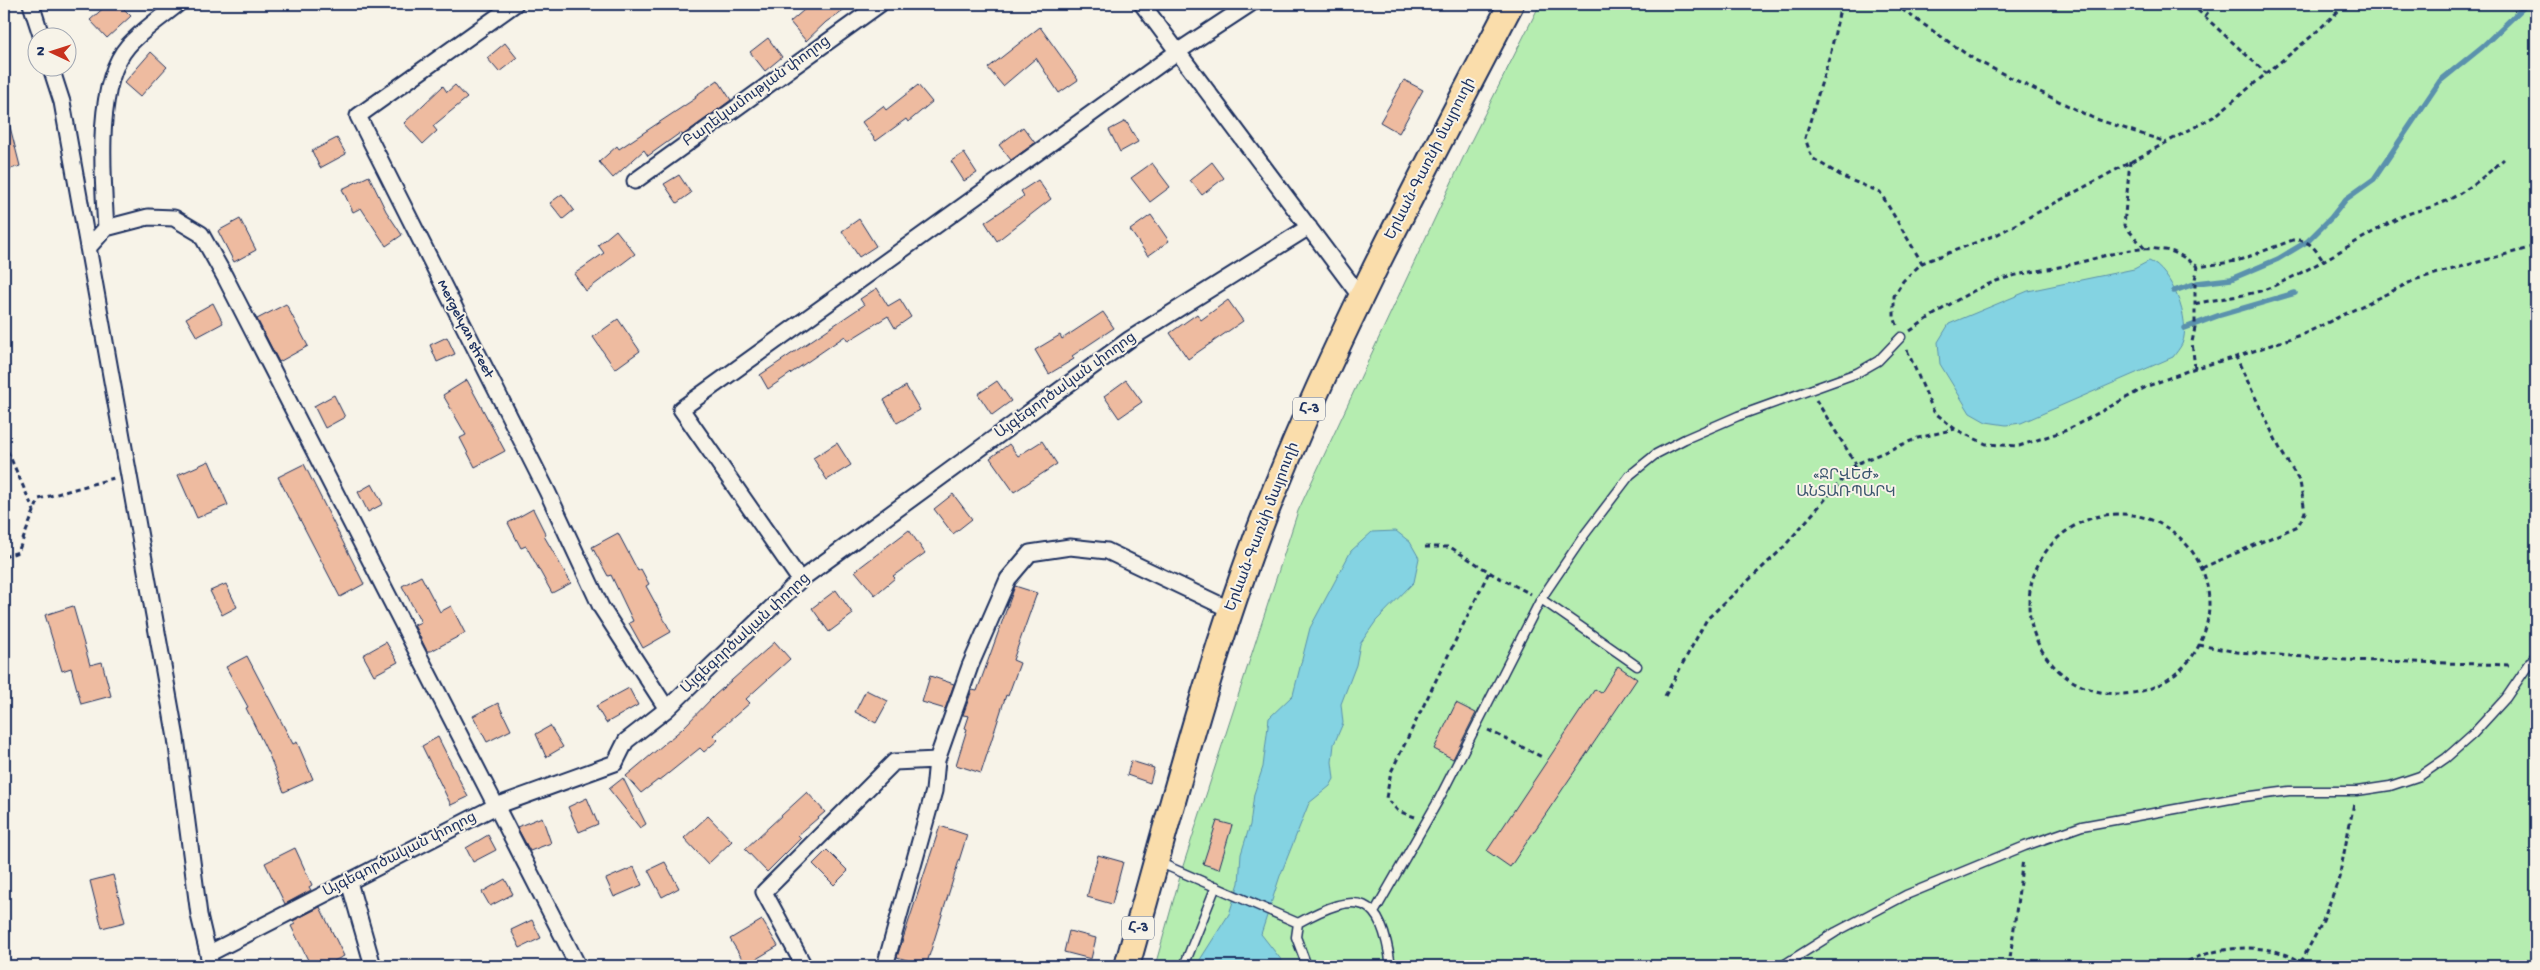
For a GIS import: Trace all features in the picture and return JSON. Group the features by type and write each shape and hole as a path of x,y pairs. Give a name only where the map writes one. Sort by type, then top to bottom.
{"main road":[{"name":"Երևան-Գառնի մայրուղի","path":"1127,966 1231,610 1266,513 1316,390 1360,296 1511,4"}],"street":[{"path":"31,4 39,28"},
{"path":"106,228 102,157 110,81 128,46 178,4"},
{"name":"Mergelyan street","path":"515,4 358,116 547,491 601,607 667,709"},
{"name":"Բարեկամության փողոց","path":"635,181 880,4"},
{"path":"1142,4 1360,296"},
{"path":"800,580 681,410 1177,52 1250,4"},
{"path":"54,78 62,102 176,738 199,914 210,960"},
{"path":"88,248 106,228 148,217 174,218 201,234 225,277 578,966"},
{"name":"Այգեգործական փողոց","path":"210,960 349,882 496,806 615,763 626,742 667,709 800,580 1130,339 1309,227"},
{"path":"885,966 934,791 936,760 970,666 1008,579 1030,553 1070,547 1107,552 1231,610"},
{"path":"804,966 764,892 894,762 936,760"},
{"path":"349,882 374,966"}],"lane":[{"path":"1375,911 1438,801 1478,726 1541,599 1585,534 1630,475 1656,454 1738,416 1857,373 1878,361 1901,337"},
{"path":"1541,599 1637,666"},
{"path":"1782,966 1836,932 1906,895 2025,846 2082,826 2160,810 2289,791 2357,791 2390,786 2420,776 2446,758 2473,734 2506,698 2536,654"},
{"path":"1157,862 1298,923 1323,909 1346,903 1365,905 1375,911 1387,939 1391,966"},
{"path":"1184,966 1216,886"},
{"path":"1298,923 1296,937 1307,966"}],"path":[{"path":"1841,4 1831,51 1805,138 1812,158 1845,178 1880,192 1922,263"},
{"path":"1894,4 1983,64 2093,118 2166,142"},
{"path":"2191,4 2267,74"},
{"path":"2205,16 2214,4"},
{"path":"2346,4 2267,74 2215,116 1998,234 1922,263 1903,281 1894,296 1894,317 1934,412 1955,429 1986,444 2019,446 2067,430 2148,386 2194,368 2236,357 2306,333 2417,280 2536,246"},
{"path":"2195,304 2264,290 2324,262 2344,247 2371,235 2400,217 2442,203 2474,186 2504,160"},
{"path":"2130,161 2124,225 2145,249"},
{"path":"1901,337 1966,295 2011,276 2122,252 2145,249 2165,250 2183,256 2198,267 2237,261 2292,240 2308,241 2324,262"},
{"path":"2194,368 2192,342 2195,328 2195,279 2198,267"},
{"path":"2202,568 2268,542 2298,526 2305,512 2300,482 2281,451 2236,357"},
{"path":"1810,391 1856,464"},
{"path":"1665,696 1707,619 1780,550 1856,464 1918,438 1955,429"},
{"path":"4,443 34,512"},
{"path":"4,557 18,552 39,499 129,474"},
{"path":"2102,514 2133,514 2162,524 2186,543 2202,568 2209,594 2207,620 2199,645 2181,670 2155,686 2126,694 2096,691 2068,679 2046,658 2032,630 2028,600 2035,570 2050,544 2074,525 2102,514"},
{"path":"1425,547 1450,547 1489,572 1541,599"},
{"path":"1438,801 1428,816 1414,817 1398,811 1386,798 1391,772 1489,572"},
{"path":"2199,645 2237,652 2346,660 2528,666"},
{"path":"1478,726 1544,758"},
{"path":"2302,962 2323,921 2339,878 2357,791"},
{"path":"2010,966 2025,846"},
{"path":"2180,966 2191,959 2231,948 2273,951 2302,962 2307,966"}],"green space":[{"name":"«ՋՐՎԵԺ» ԱՆՏԱՌՊԱՐԿ","path":"1540,4 2536,4 2536,966 1155,966 1183,866 1298,511 1470,143"}],"water":[{"path":"2149,261 2165,274 2172,285 2182,310 2184,334 2182,344 2173,357 2021,423 2006,425 1986,422 1970,413 1940,364 1938,342 1949,324 2028,291 2134,269"},
{"path":"1396,531 1410,542 1419,558 1414,582 1376,621 1360,644 1356,665 1341,704 1343,723 1334,744 1332,762 1334,779 1330,786 1309,803 1280,876 1261,934 1286,966 1196,966 1229,914 1239,883 1241,854 1250,825 1254,794 1263,767 1269,718 1293,695 1310,628 1351,551 1372,532"}],"building":[{"path":"108,4 119,4 131,16 107,38 90,20"},
{"path":"811,4 852,4 826,22 806,41 790,22"},
{"path":"1040,27 1078,80 1059,93 1036,58 1003,86 988,68"},
{"path":"768,38 782,57 765,71 750,52"},
{"path":"505,43 517,58 499,72 487,58"},
{"path":"151,52 167,67 140,97 124,83"},
{"path":"718,80 731,100 683,135 680,133 648,156 644,150 613,178 599,162 617,146 619,149 696,98 695,96"},
{"path":"1404,80 1423,90 1399,133 1380,122"},
{"path":"455,85 467,98 433,126 437,131 423,144 404,123 443,86 447,92"},
{"path":"918,85 932,102 908,122 906,119 876,141 862,122 883,106 886,110"},
{"path":"1126,121 1138,142 1120,152 1109,130"},
{"path":"4,123 9,123 20,166 4,171"},
{"path":"1023,127 1035,143 1011,160 999,145"},
{"path":"337,138 346,154 320,168 312,151"},
{"path":"964,153 977,173 964,181 951,161"},
{"path":"1212,162 1224,178 1202,195 1190,180"},
{"path":"1152,163 1170,187 1150,202 1131,178"},
{"path":"679,175 691,193 677,203 664,184"},
{"path":"369,176 386,211 402,235 386,246 361,208 353,212 342,189"},
{"path":"1038,180 1051,199 997,241 985,222 1024,196 1021,191"},
{"path":"562,194 574,210 563,219 550,203"},
{"path":"1151,215 1169,241 1148,256 1130,230"},
{"path":"240,219 256,250 234,262 218,231"},
{"path":"859,219 876,246 859,257 842,231"},
{"path":"616,230 635,254 586,291 574,274 604,253 598,245"},
{"path":"877,288 888,306 900,299 911,317 895,328 888,316 848,341 845,336 768,389 760,375 864,305 860,299"},
{"path":"1228,300 1243,321 1188,359 1170,333 1197,314 1201,320"},
{"path":"213,303 223,323 197,337 186,318"},
{"path":"286,304 308,346 279,362 257,319"},
{"path":"1103,312 1114,328 1072,356 1074,359 1049,374 1035,350 1060,335 1062,339"},
{"path":"618,319 640,351 615,369 593,337"},
{"path":"447,337 455,354 437,362 430,345"},
{"path":"467,380 505,451 475,467 460,438 466,435 443,395"},
{"path":"1126,380 1142,402 1119,418 1104,396"},
{"path":"997,381 1011,401 992,415 978,394"},
{"path":"906,386 920,410 897,423 884,400"},
{"path":"334,395 345,417 325,428 314,406"},
{"path":"1042,441 1057,464 1014,492 990,458 1009,444 1018,456"},
{"path":"837,443 851,465 827,480 813,458"},
{"path":"209,461 228,505 197,518 178,475"},
{"path":"304,464 364,584 340,597 278,477"},
{"path":"372,484 383,504 368,512 358,492"},
{"path":"953,494 972,519 953,534 934,509"},
{"path":"533,509 546,535 544,536 571,583 552,593 526,546 521,548 508,523"},
{"path":"909,530 925,553 893,576 895,578 875,595 855,571"},
{"path":"618,533 638,571 641,569 649,584 646,586 671,632 643,648 629,623 633,621 611,575 608,576 592,547"},
{"path":"421,576 440,612 451,606 465,633 431,651 427,651 414,625 421,622 402,586"},
{"path":"226,584 237,607 222,615 210,591"},
{"path":"1015,586 1037,593 1013,660 1020,663 1008,696 1006,695 981,773 956,765 969,716 963,715 972,690 977,691"},
{"path":"836,590 853,614 829,632 812,608"},
{"path":"73,606 90,665 102,662 111,696 81,704 71,668 62,671 45,615"},
{"path":"386,642 398,662 374,675 363,655"},
{"path":"775,642 790,659 746,699 750,703 713,735 718,740 704,752 700,748 641,793 626,776 682,729 715,695"},
{"path":"247,656 293,744 297,742 313,779 284,792 269,755 246,708 248,707 226,667"},
{"path":"1618,666 1637,679 1510,867 1487,851 1595,689 1601,693"},
{"path":"930,676 954,684 945,709 922,702"},
{"path":"629,688 638,705 606,723 596,706"},
{"path":"866,690 888,701 876,723 855,712"},
{"path":"498,703 511,730 487,742 473,716"},
{"path":"1456,703 1476,713 1453,759 1434,749"},
{"path":"550,726 563,747 546,757 536,734"},
{"path":"438,737 468,797 451,805 422,746"},
{"path":"1131,761 1154,768 1150,783 1127,775"},
{"path":"623,778 646,824 640,828 609,789"},
{"path":"807,792 825,812 798,835 801,838 767,872 745,849"},
{"path":"587,798 598,824 579,832 568,807"},
{"path":"708,816 732,841 708,864 684,838"},
{"path":"542,817 551,843 530,851 517,827"},
{"path":"1217,821 1232,825 1219,869 1203,864"},
{"path":"940,826 967,835 926,966 897,957"},
{"path":"488,835 496,850 473,862 466,848"},
{"path":"295,848 312,885 309,887 311,890 285,904 265,863"},
{"path":"827,850 848,871 834,885 813,864"},
{"path":"1098,855 1123,862 1112,904 1087,897"},
{"path":"665,862 679,888 662,897 648,870"},
{"path":"634,867 642,885 614,897 606,879"},
{"path":"113,875 125,922 102,928 90,881"},
{"path":"505,879 513,894 490,906 482,892"},
{"path":"320,907 344,956 324,966 311,966 291,926 295,924 293,921"},
{"path":"532,920 541,938 520,948 511,930"},
{"path":"762,920 778,946 746,965 730,939"},
{"path":"1069,931 1096,938 1091,959 1064,952"}],"waterway":[{"path":"2174,291 2197,283 2231,279 2278,259 2308,241 2331,218 2346,199 2374,179 2440,81 2482,47 2527,4"},
{"path":"2185,328 2220,315 2295,293"}]}
